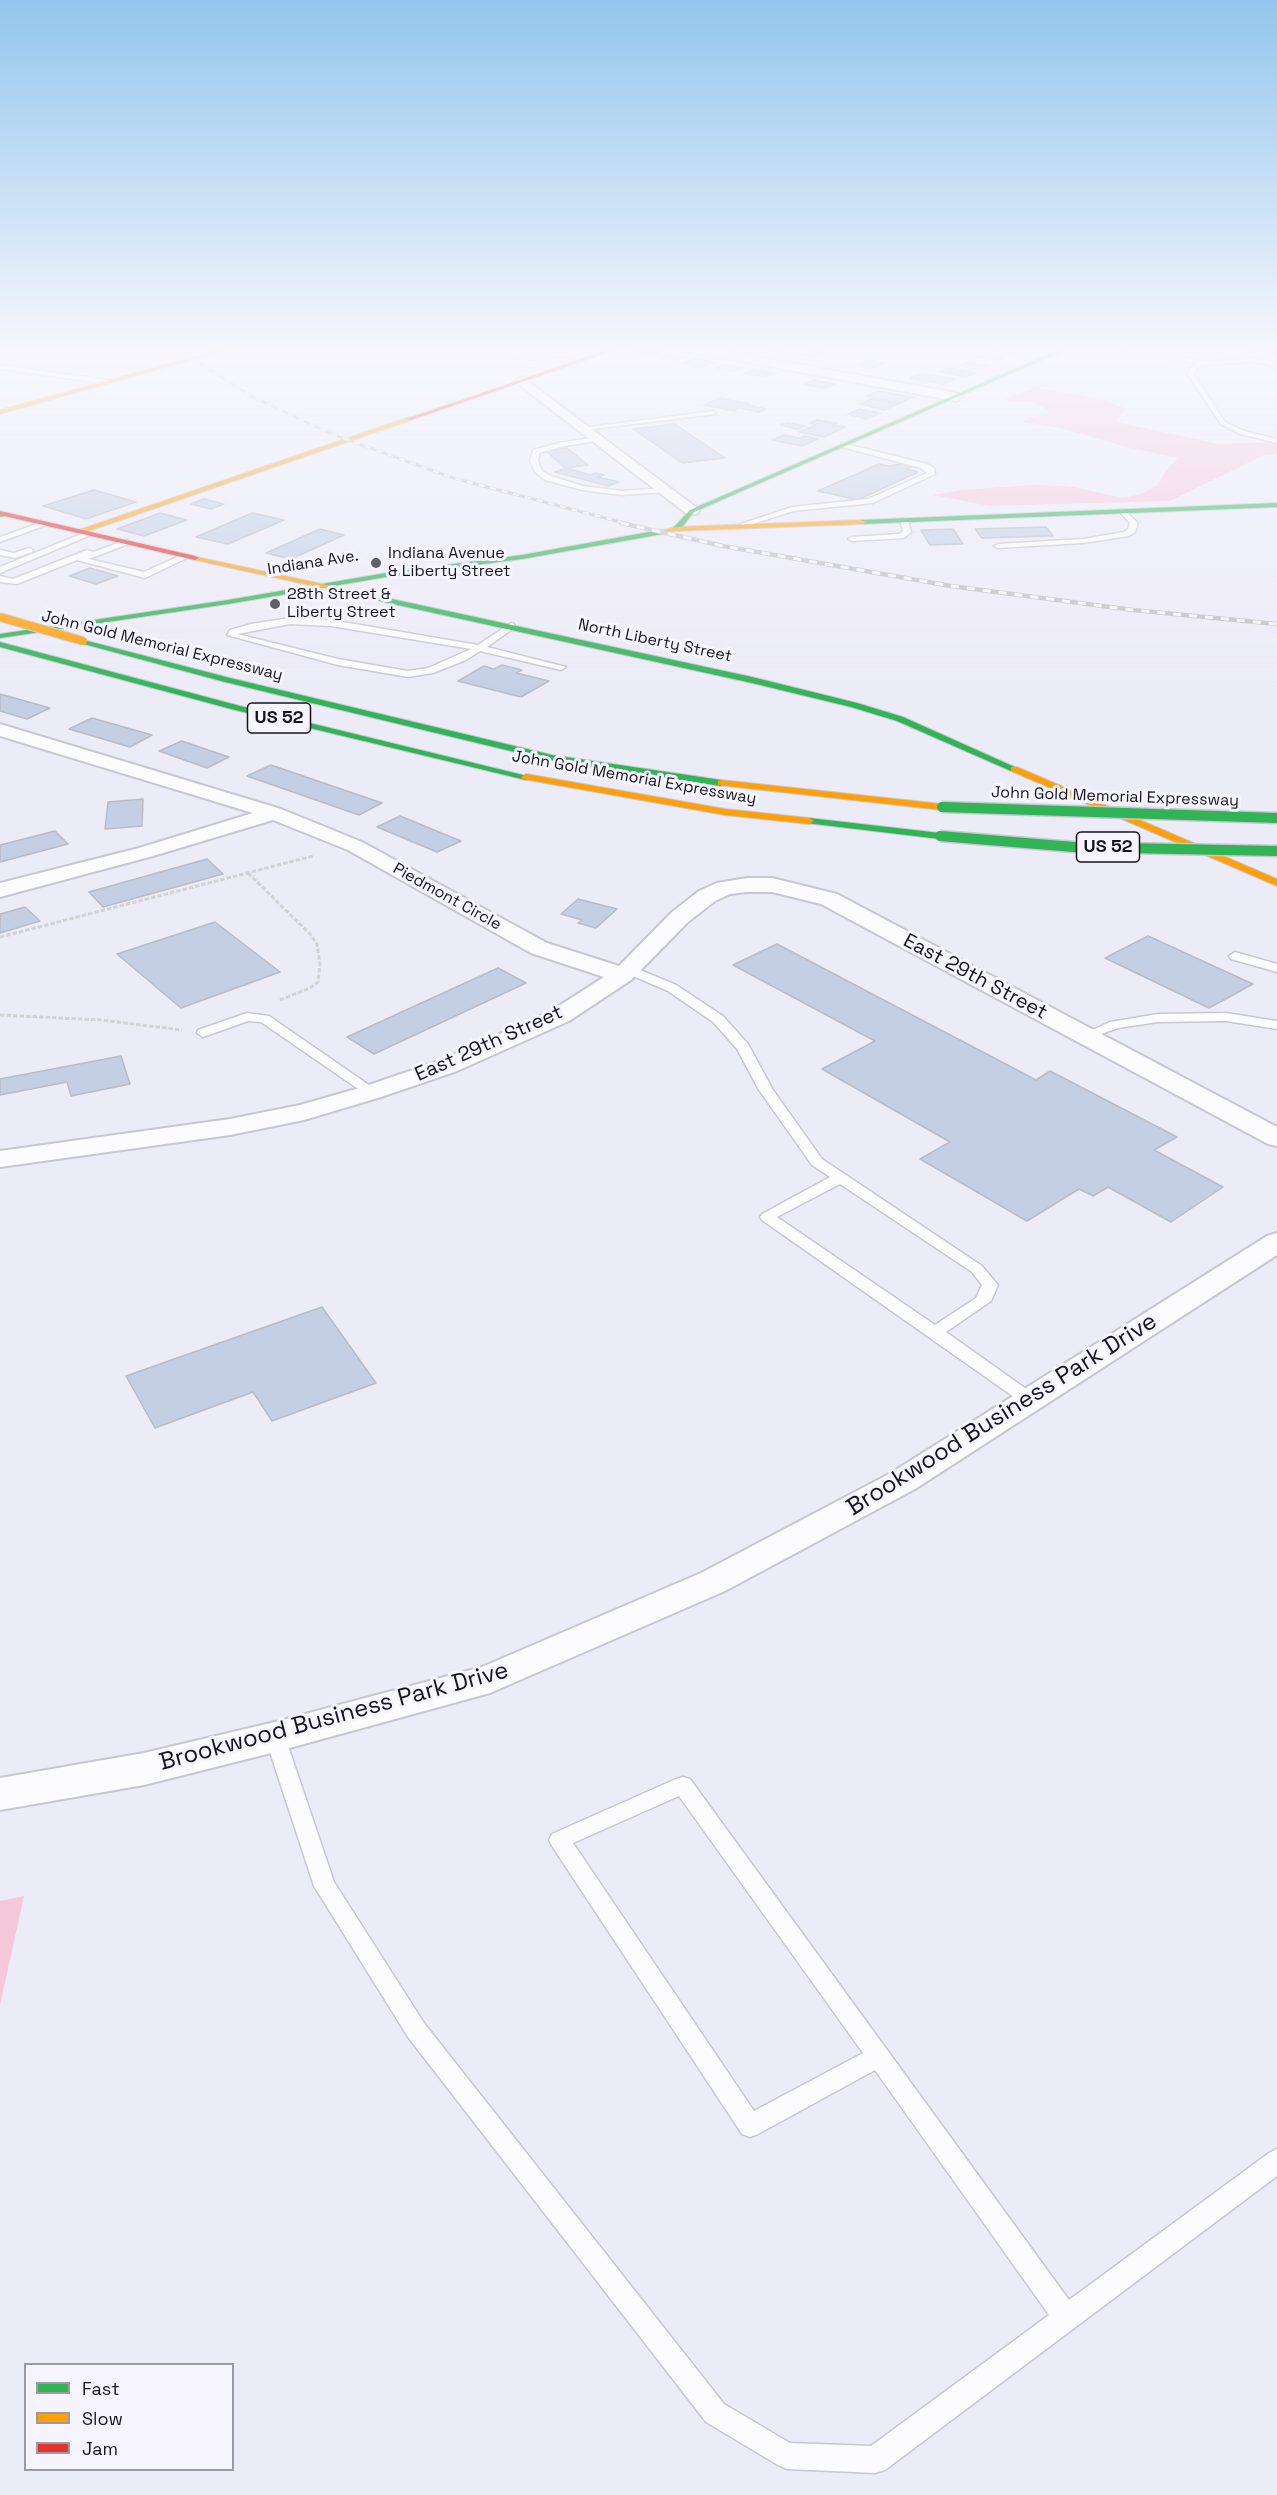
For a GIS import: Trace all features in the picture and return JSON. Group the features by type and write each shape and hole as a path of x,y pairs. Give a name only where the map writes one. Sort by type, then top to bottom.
{"main road":[{"path":"83,533 284,463"},
{"path":"676,529 693,511 804,463"},
{"path":"547,551 676,529 1277,505"},
{"name":"North Liberty Street","path":"3,514 752,680 854,705 900,719 1277,884"},
{"name":"Indiana Ave.","path":"0,636 547,551"},
{"name":"Indiana Ave.","path":"0,625 460,558 547,551"},
{"path":"193,557 213,564 220,575"},
{"path":"432,609 404,601 401,597 407,589 430,574 475,563"},
{"path":"163,602 203,592"},
{"path":"0,617 83,641"},
{"name":"John Gold Memorial Expressway","path":"0,625 83,641 228,680 552,758 740,786 942,807 1277,818"},
{"name":"John Gold Memorial Expressway","path":"0,644 238,708 535,779 725,812 940,836 1074,847 1277,851"}],"street":[{"path":"630,463 693,511"},
{"name":"Piedmont Circle","path":"0,730 274,813 355,846 538,948 626,972"},
{"path":"0,890 146,852 274,813"},
{"name":"East 29th Street","path":"0,1159 230,1127 304,1112 448,1066 560,1016 626,972 680,917 706,897 735,886 772,885 829,899 1277,1138"},
{"name":"Brookwood Business Park Drive","path":"0,1794 144,1769 275,1737 490,1679 713,1582 903,1481 1277,1242"}],"lane":[{"path":"535,463 539,472 549,478 582,488 621,493 664,490"},
{"path":"744,526 792,509 870,501 931,474 931,470 917,463"},
{"path":"998,546 1083,541 1126,534 1132,530 1134,524 1123,511"},
{"path":"852,539 900,536 907,532 904,520"},
{"path":"0,540 45,524"},
{"path":"0,552 15,556 83,533"},
{"path":"0,570 83,533"},
{"path":"122,542 81,560 145,575 193,557"},
{"path":"0,579 14,582 122,542"},
{"path":"510,626 479,648 446,665 430,671 408,674 338,662 231,635 233,632 254,626 309,621 376,628 479,648 561,667"},
{"path":"1235,956 1277,968"},
{"path":"626,972 672,988 718,1019 743,1047 766,1090 817,1162 977,1269 990,1285 983,1301 934,1332"},
{"path":"203,1033 247,1017 264,1019 372,1092"},
{"path":"1085,1036 1114,1025 1158,1018 1226,1017 1277,1025"},
{"path":"840,1178 767,1217 1030,1400"},
{"path":"275,1737 325,1886 416,2030 715,2413 788,2456 875,2460 1277,2161"},
{"path":"879,2056 750,2126 559,1840 683,1785 879,2056 1067,2318"}],"path":[{"path":"0,937 355,846"},
{"path":"247,1017 310,988 318,982 320,964 317,944 310,934 248,873"},
{"path":"0,1015 101,1020 203,1033"}],"shaded area":[{"path":"1173,463 1247,463 1170,501 990,506 932,495 962,490 1032,485 1069,486 1123,498 1141,494 1158,485"},
{"path":"24,1896 0,2005 0,1901"}],"building":[{"path":"560,463 588,465 565,468"},
{"path":"906,463 913,466 906,469 918,472 858,500 818,491 879,464 889,466"},
{"path":"567,468 590,475 596,473 604,475 597,477 619,482 608,486 555,472"},
{"path":"94,490 136,502 86,519 43,506"},
{"path":"204,499 224,504 211,509 191,504"},
{"path":"160,513 187,520 144,536 117,529"},
{"path":"252,513 284,520 228,544 196,537"},
{"path":"1046,527 1053,536 982,538 975,529"},
{"path":"320,529 344,535 291,559 266,553"},
{"path":"953,529 963,544 930,545 921,530"},
{"path":"90,568 118,576 96,584 69,576"},
{"path":"502,665 522,670 516,673 549,681 521,697 458,681 484,666 494,669"},
{"path":"0,694 50,708 27,719 0,711"},
{"path":"92,718 152,735 130,747 69,729"},
{"path":"182,741 229,757 207,768 159,751"},
{"path":"271,765 382,803 359,815 247,776"},
{"path":"143,799 142,826 105,829 108,802"},
{"path":"400,816 461,841 437,852 377,827"},
{"path":"55,831 68,844 0,862 0,845"},
{"path":"207,859 223,874 103,907 89,892"},
{"path":"578,899 617,909 596,928 578,923 582,920 561,914"},
{"path":"25,907 40,921 0,933 0,914"},
{"path":"215,922 280,972 181,1008 117,954"},
{"path":"1148,936 1253,984 1209,1008 1105,958"},
{"path":"777,944 1036,1080 1050,1071 1177,1137 1154,1150 1223,1187 1171,1222 1108,1187 1093,1196 1079,1189 1027,1221 920,1159 950,1142 822,1069 875,1041 733,965"},
{"path":"498,968 526,983 374,1054 347,1037"},
{"path":"121,1056 130,1084 71,1096 67,1082 0,1095 0,1079"},
{"path":"322,1307 376,1383 272,1421 253,1392 155,1428 126,1376"}],"railway":[{"path":"413,463 453,478 628,524"},
{"path":"621,523 723,546 951,586 1133,610 1277,624"}],"traffic: fast":[{"path":"676,529 692,511 801,463"},
{"path":"861,522 1277,505"},
{"path":"0,515 8,515"},
{"path":"0,636 228,602 392,574 522,557 660,532"},
{"path":"378,598 752,680 854,705 900,719 1014,769"},
{"path":"83,641 228,680 552,758 721,783"},
{"path":"0,644 238,708 526,777"},
{"path":"942,807 1277,818"},
{"path":"809,821 940,836"},
{"path":"940,836 1074,847 1277,851"}],"traffic: slow":[{"path":"77,532 278,463"},
{"path":"660,532 676,529 861,522"},
{"path":"195,558 378,598"},
{"path":"0,617 83,641"},
{"path":"1014,769 1277,883"},
{"path":"526,777 725,812 809,821"},
{"path":"721,783 942,807"}],"traffic: jam":[{"path":"0,513 195,558"}],"place":[{"name":"Indiana Avenue & Liberty Street","path":"376,563"},
{"name":"28th Street & Liberty Street","path":"275,604"}]}
